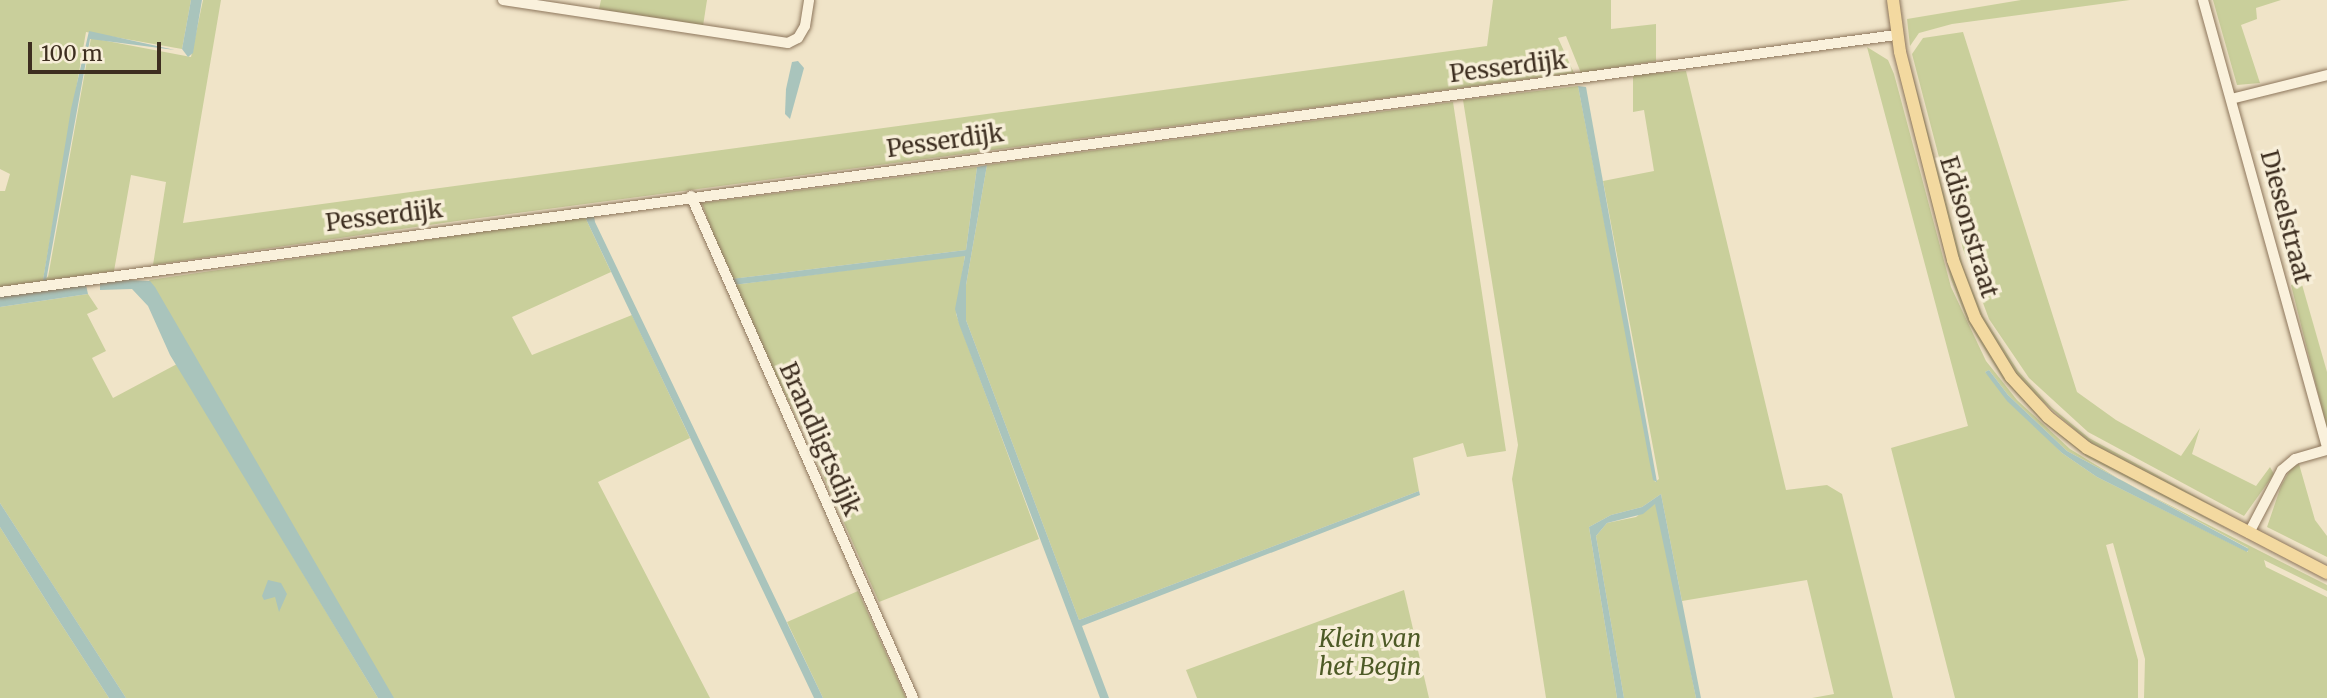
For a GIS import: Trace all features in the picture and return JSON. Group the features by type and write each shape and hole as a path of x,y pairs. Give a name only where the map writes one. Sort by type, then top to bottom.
{"main road":[{"name":"Edisonstraat","path":"1893,0 1897,35 1962,291 2004,367 2028,398 2087,448 2327,573"}],"street":[{"path":"503,0 788,43 798,38 805,26 809,0"},
{"name":"Dieselstraat","path":"2203,0 2327,448"},
{"name":"Pesserdijk","path":"0,292 1897,35"},
{"path":"2231,99 2327,75"},
{"name":"Brandligtsdijk","path":"691,197 913,698"},
{"path":"2249,533 2282,470 2295,459 2327,448"}],"green space":[{"path":"0,0 191,0 182,49 86,32 43,280 48,277 91,38 191,57 203,0 221,0 183,223 1487,46 1493,0 1611,0 1611,29 1656,24 1656,61 1581,73 1566,36 1558,38 1574,73 457,221 153,265 166,182 131,175 114,271 0,287 0,191 5,191 10,174 0,169"},
{"path":"601,0 707,0 703,26 599,9"},
{"path":"2021,0 2130,0 1952,24 1919,33 1910,46 1907,19"},
{"path":"2213,0 2281,0 2256,8 2257,19 2241,25 2260,83 2237,85"},
{"path":"1963,32 2077,392 2116,420 2181,456 2200,428 2192,454 2256,486 2270,467 2274,474 2244,516 2088,432 2029,378 1989,319 1963,249 1912,54 1923,38"},
{"path":"1867,47 1888,60 1894,74 1951,287 1986,361 2017,400 2070,449 2118,478 2067,451 2008,395 1989,370 1985,372 2062,453 2097,477 2248,552 2248,548 2140,490 2327,585 2327,591 2264,560 2266,567 2327,597 2327,698 2144,698 2145,659 2113,543 2106,545 2138,660 2138,698 1955,698 1891,448 1968,426"},
{"path":"1908,56 1963,266 1983,316 2018,371 2051,407 2089,438 2234,517 2091,444 2024,385 1993,342 1959,268"},
{"path":"1895,57 1950,268 1966,312 2007,379 2076,446 2238,535 2087,457 2043,422 2003,379 1968,322 1951,279"},
{"path":"1686,71 1786,490 1827,485 1842,494 1893,698 1812,698 1834,694 1807,580 1682,601 1661,494 1642,507 1611,515 1589,527 1617,698 1546,698 1512,479 1518,445 1463,100 1578,86 1655,482 1659,479 1603,181 1654,171 1644,110 1633,112 1633,75"},
{"path":"1453,102 1506,451 1467,457 1463,443 1413,458 1419,491 1079,620 966,320 966,285 987,165"},
{"path":"977,167 966,250 732,279 734,285 965,255 956,314 1039,539 879,602 803,430 729,280 702,203"},
{"path":"585,217 611,272 512,317 532,355 632,315 690,438 598,482 710,698 393,698 149,280"},
{"path":"2301,281 2327,372 2327,429 2291,285"},
{"path":"88,294 98,309 87,314 106,351 92,358 113,398 177,364 378,698 126,698 0,503 0,307"},
{"path":"2299,464 2315,520 2327,536 2327,557 2267,527 2281,486 2291,468"},
{"path":"1655,503 1696,698 1624,698 1596,536 1607,523 1636,517"},
{"path":"0,527 52,610 109,698 0,698"},
{"name":"Klein van het Begin","path":"1404,590 1429,698 1197,698 1186,670"},
{"path":"858,591 906,698 823,698 787,622"}],"water":[{"path":"191,0 202,0 193,53 188,57 182,49"},
{"path":"89,31 175,50 90,39 46,281 43,280 71,109"},
{"path":"798,61 804,68 790,119 785,114 786,89 792,62"},
{"path":"1578,86 1586,87 1657,482 1653,480"},
{"path":"987,165 966,285 966,320 1079,620 1419,491 1420,495 1082,626 1109,698 1100,698 959,324 955,309 965,256 733,285 731,279 966,250 977,167"},
{"path":"594,216 823,698 814,698 585,217"},
{"path":"150,281 155,287 394,698 378,698 170,355 148,306 132,289 100,290 100,283"},
{"path":"86,285 88,294 0,307 0,297"},
{"path":"1989,370 2008,395 2067,451 2249,549 2247,552 2097,477 2062,453 2007,401 1985,372"},
{"path":"1661,494 1701,698 1696,698 1655,504 1643,514 1607,523 1596,536 1624,698 1617,698 1589,527 1611,515 1642,507"},
{"path":"0,503 126,698 109,698 52,610 0,527"},
{"path":"268,580 281,583 287,594 279,612 275,597 264,600 262,596"}]}
